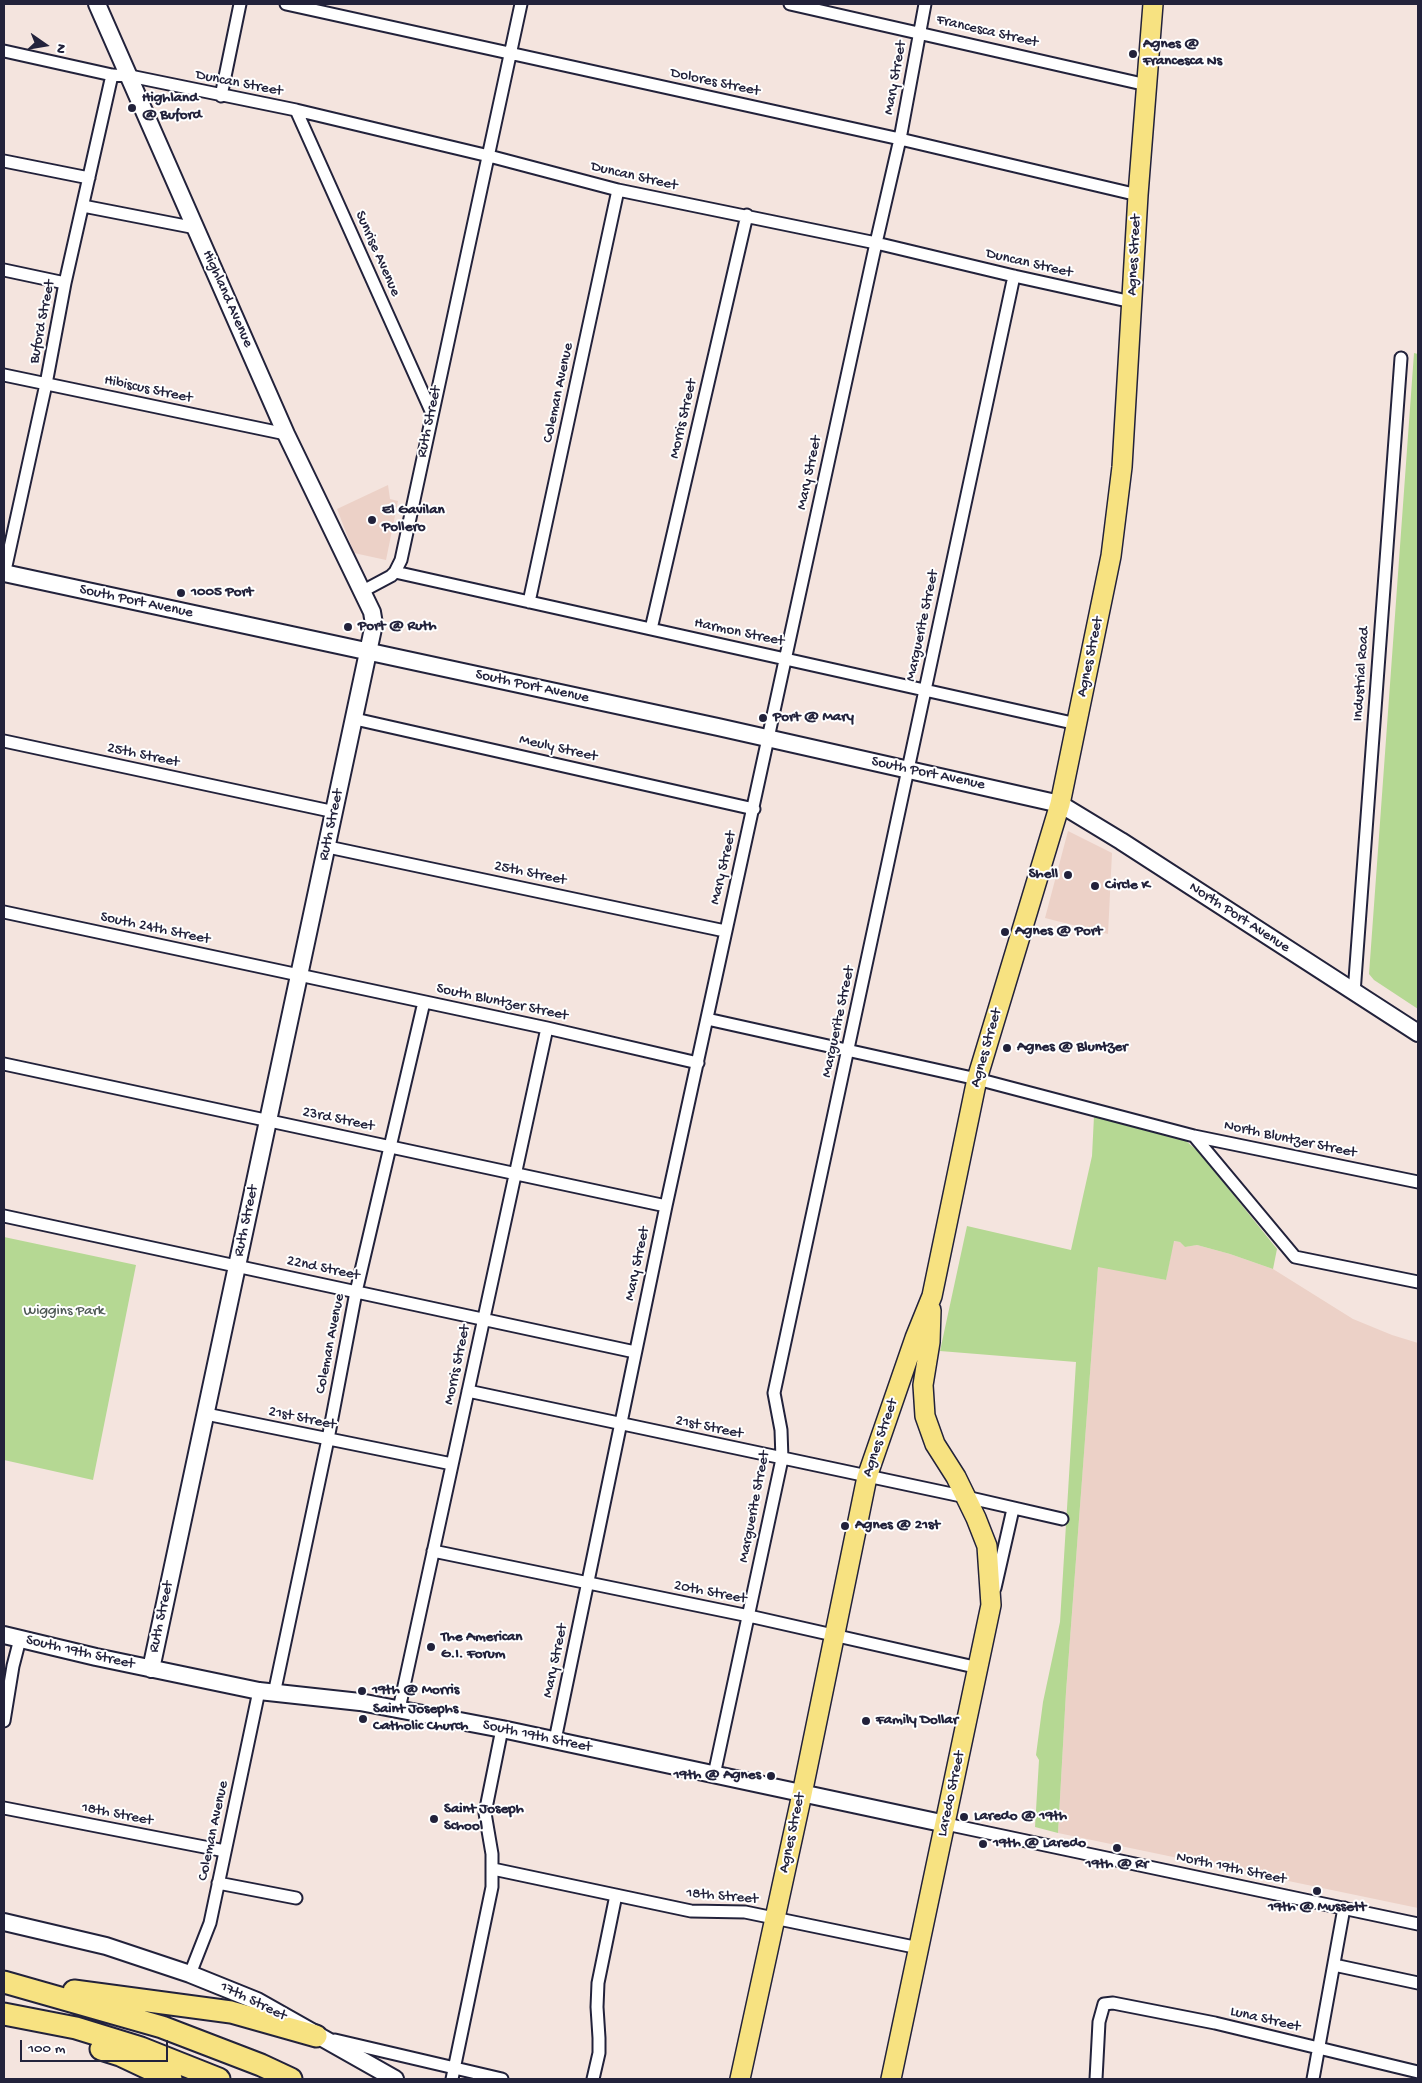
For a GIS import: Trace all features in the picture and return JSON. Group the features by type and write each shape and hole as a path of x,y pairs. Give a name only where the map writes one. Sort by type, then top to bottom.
{"highway":[{"path":"12,1984 118,1995 231,2012 316,2036"},
{"path":"12,1984 162,2027 261,2065 291,2079"},
{"path":"4,2014 57,2036 120,2055 171,2079"},
{"path":"4,2014 76,2028 141,2048 219,2079"}],"main road":[{"name":"Agnes Street","path":"740,2079 802,1794 867,1477 915,1338 932,1296 977,1079 1060,804 1112,556 1118,508 1138,195 1153,4"},
{"path":"932,1296 930,1342 923,1384 926,1416 935,1444 956,1477 987,1546 991,1604"},
{"name":"Laredo Street","path":"891,2079 980,1668 991,1604"}],"street":[{"name":"Highland Avenue","path":"97,4 286,434 361,592"},
{"path":"221,96 240,4"},
{"name":"Dolores Street","path":"286,4 900,138 1138,195"},
{"name":"Ruth Street","path":"395,572 401,560 521,4"},
{"name":"Francesca Street","path":"790,4 1147,85"},
{"name":"Mary Street","path":"555,1740 725,931 754,809 900,138 925,4"},
{"name":"Duncan Street","path":"4,51 112,75 130,76 296,110 489,156 618,190 876,243 1132,302"},
{"name":"Buford Street","path":"4,574 46,384 65,283 112,75"},
{"name":"Sunrise Avenue","path":"296,110 432,411"},
{"path":"4,160 89,178"},
{"name":"Coleman Avenue","path":"529,602 618,190"},
{"path":"83,206 196,228"},
{"name":"Morris Street","path":"650,629 747,215"},
{"path":"4,270 65,283"},
{"name":"Marguerite Street","path":"714,1775 782,1459 782,1430 774,1393 1014,276"},
{"name":"Industrial Road","path":"1354,993 1401,358"},
{"name":"Hibiscus Street","path":"4,375 286,434"},
{"path":"361,592 385,580 395,572"},
{"name":"Harmon Street","path":"395,572 1077,724"},
{"name":"South Port Avenue","path":"4,574 370,651 1060,804"},
{"name":"Ruth Street","path":"151,1668 370,651 374,624 372,612 361,592"},
{"name":"Meuly Street","path":"355,719 754,809"},
{"name":"25th Street","path":"4,741 335,812"},
{"name":"North Port Avenue","path":"1060,804 1121,841 1418,1033"},
{"name":"25th Street","path":"328,847 725,931"},
{"name":"South 24th Street","path":"4,912 300,975"},
{"name":"South Bluntzer Street","path":"300,975 547,1028 698,1063"},
{"name":"Coleman Avenue","path":"190,1974 210,1923 225,1852 267,1692 328,1440 356,1292 424,1002"},
{"path":"707,1018 977,1079"},
{"name":"Morris Street","path":"399,1708 547,1028"},
{"name":"23rd Street","path":"4,1064 666,1206"},
{"name":"North Bluntzer Street","path":"977,1079 1194,1136 1418,1182"},
{"path":"1194,1136 1295,1257 1418,1282"},
{"name":"22nd Street","path":"4,1216 635,1352"},
{"name":"21st Street","path":"468,1391 1062,1519"},
{"name":"21st Street","path":"206,1414 452,1464"},
{"name":"Laredo Street","path":"991,1604 1013,1509"},
{"name":"20th Street","path":"433,1551 749,1616 980,1668"},
{"name":"South 19th Street","path":"4,1635 267,1692 399,1708 1038,1844"},
{"path":"4,1722 13,1666 20,1639"},
{"path":"454,2074 492,1887 493,1869 485,1813 502,1729"},
{"name":"18th Street","path":"4,1808 225,1852"},
{"name":"North 19th Street","path":"1038,1844 1418,1924"},
{"name":"18th Street","path":"493,1869 691,1910 733,1910 919,1948"},
{"path":"218,1883 296,1898"},
{"path":"593,2079 599,2053 600,2038 597,2007 598,1983 616,1895"},
{"path":"1313,2079 1344,1908"},
{"name":"17th Street","path":"4,1922 106,1946 190,1974 257,2001 316,2036 454,2074 502,2079"},
{"path":"1334,1965 1418,1983"},
{"name":"Luna Street","path":"1096,2079 1099,2022 1104,2004 1114,2002 1215,2023 1418,2072"},
{"path":"316,2036 395,2079"}],"shaded area":[{"path":"388,485 390,499 398,501 386,560 354,553 337,509"},
{"path":"1068,831 1112,853 1108,934 1045,918"},
{"path":"1173,1241 1180,1242 1185,1247 1197,1245 1230,1254 1273,1269 1353,1319 1392,1335 1418,1343 1418,1908 1058,1833 1066,1692 1098,1266 1166,1280"}],"green space":[{"path":"1414,353 1418,354 1418,1009 1374,980 1369,974"},
{"path":"1094,1116 1186,1141 1199,1152 1277,1249 1273,1269 1197,1245 1185,1247 1180,1242 1174,1241 1166,1280 1098,1267 1066,1692 1058,1833 1035,1827 1039,1760 1036,1755 1043,1702 1060,1622 1076,1362 940,1351 967,1226 1071,1250 1092,1156"},
{"name":"Wiggins Park","path":"4,1237 136,1265 93,1480 4,1460"}],"place":[{"name":"Agnes @ Francesca Ns","path":"1133,54"},
{"name":"Highland @ Buford","path":"132,108"},
{"name":"El Gavilan Pollero","path":"372,520"},
{"name":"1005 Port","path":"181,593"},
{"name":"Port @ Ruth","path":"348,627"},
{"name":"Port @ Mary","path":"763,718"},
{"name":"Shell","path":"1068,875"},
{"name":"Circle K","path":"1095,886"},
{"name":"Agnes @ Port","path":"1005,932"},
{"name":"Agnes @ Bluntzer","path":"1007,1048"},
{"name":"Agnes @ 21st","path":"845,1526"},
{"name":"The American G.I. Forum","path":"431,1647"},
{"name":"19th @ Morris","path":"362,1691"},
{"name":"Saint Josephs Catholic Church","path":"363,1719"},
{"name":"Family Dollar","path":"866,1721"},
{"name":"19th @ Agnes","path":"771,1776"},
{"name":"Laredo @ 19th","path":"964,1817"},
{"name":"Saint Joseph School","path":"434,1819"},
{"name":"19th @ Laredo","path":"983,1844"},
{"name":"19th @ Rr","path":"1117,1848"},
{"name":"19th @ Mussett","path":"1317,1891"}]}
